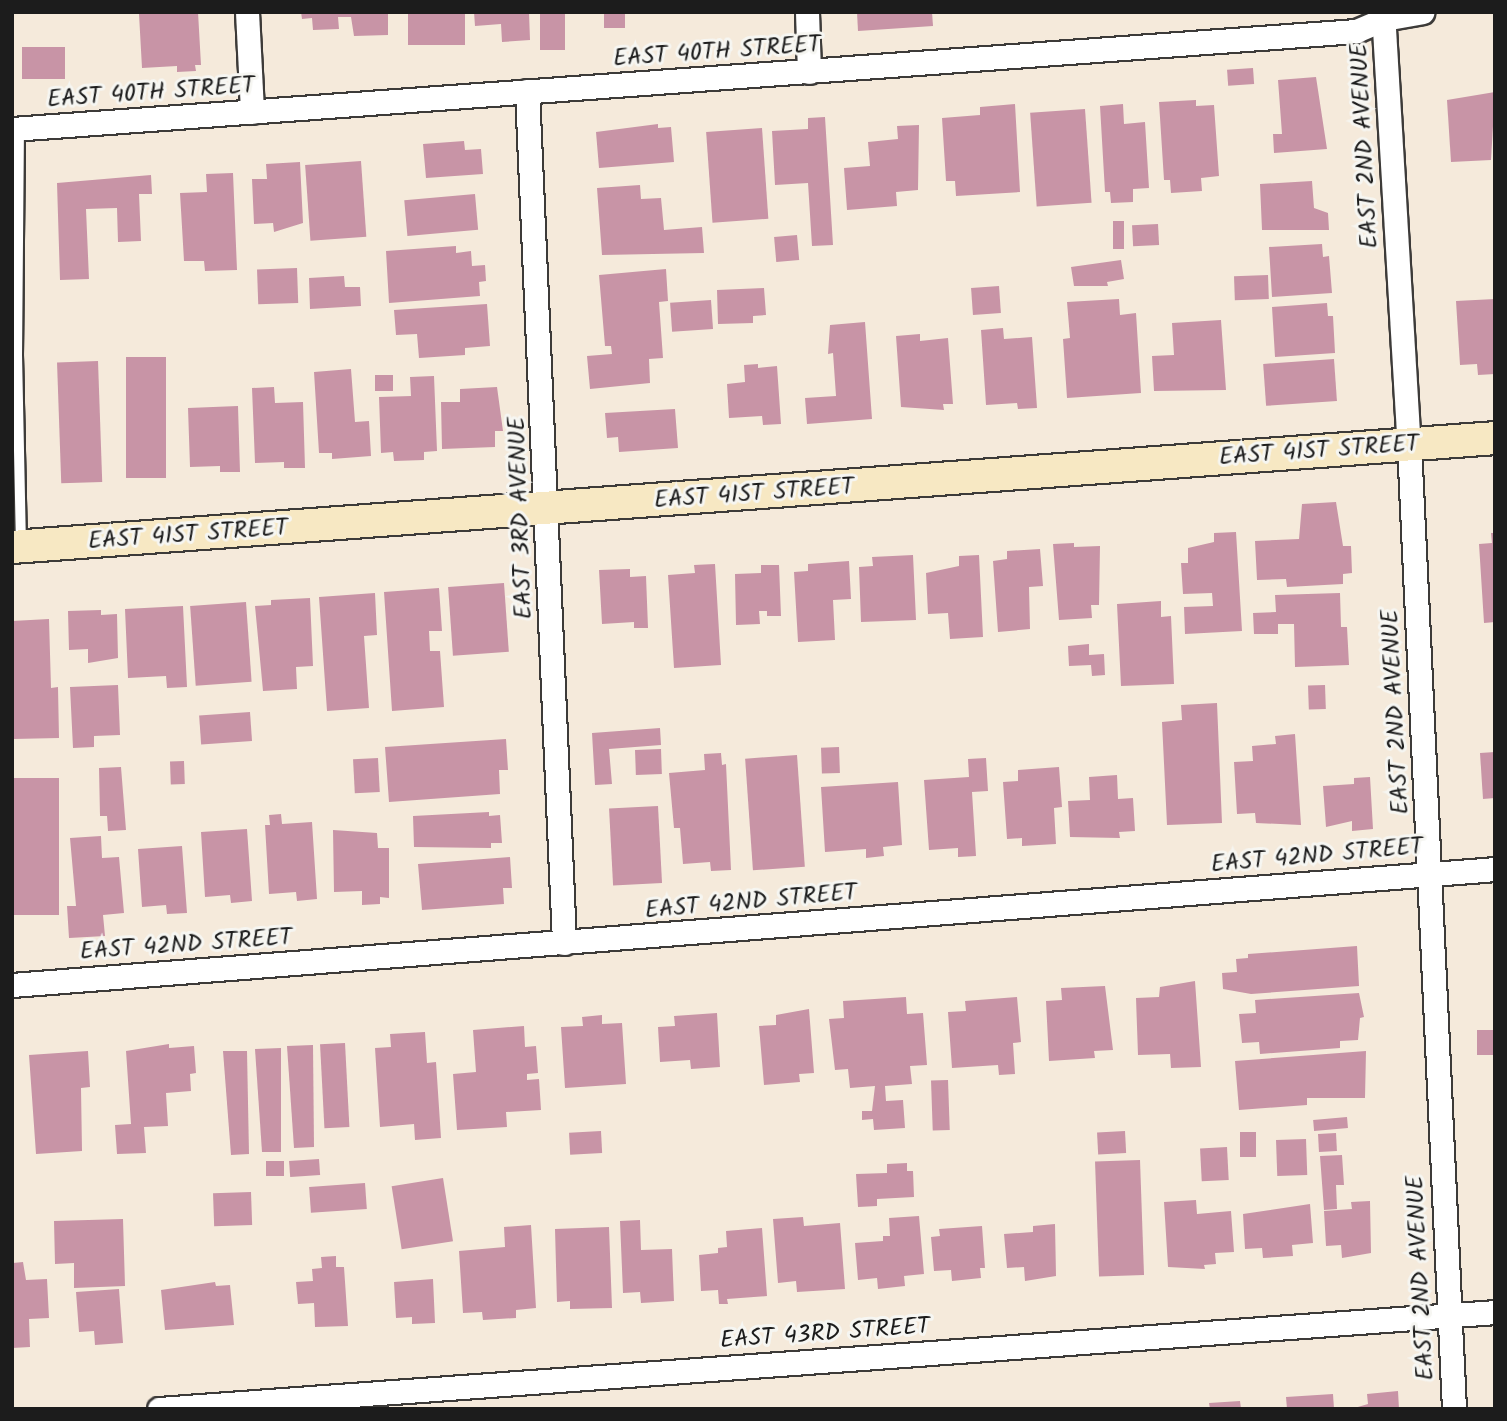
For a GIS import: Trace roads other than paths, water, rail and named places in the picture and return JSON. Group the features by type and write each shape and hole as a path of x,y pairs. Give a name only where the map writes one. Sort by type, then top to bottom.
{"street":[{"path":"247,12 252,112"},
{"path":"807,12 809,72"},
{"name":"EAST 40TH STREET","path":"16,129 1356,31 1383,16 1422,12"},
{"name":"EAST 2ND AVENUE","path":"1383,16 1431,873 1454,1409"},
{"name":"EAST 3RD AVENUE","path":"527,91 564,943"},
{"name":"EAST 41ST STREET","path":"17,547 1495,438"},
{"name":"EAST 42ND STREET","path":"12,985 1495,869"},
{"name":"EAST 43RD STREET","path":"159,1409 1495,1312"}],"lane":[{"path":"16,129 17,547"}]}
